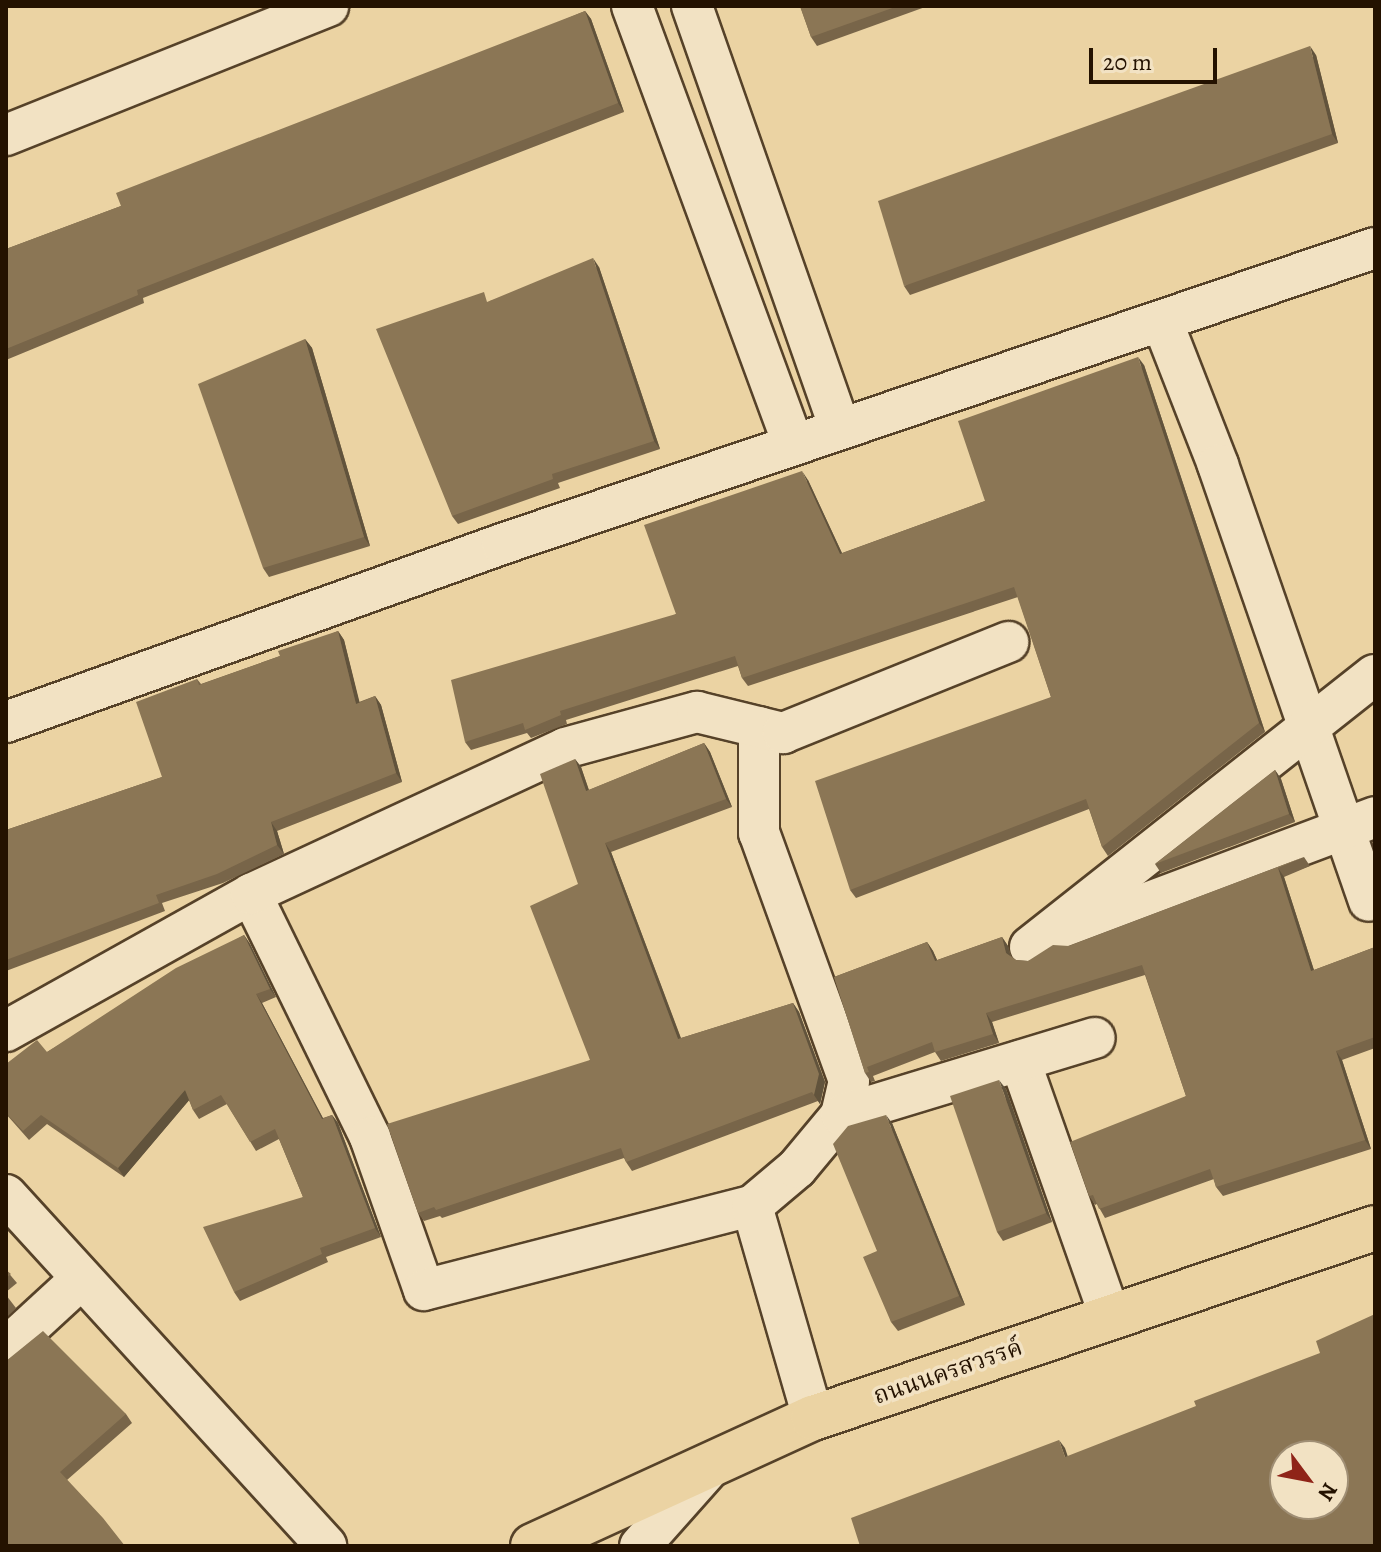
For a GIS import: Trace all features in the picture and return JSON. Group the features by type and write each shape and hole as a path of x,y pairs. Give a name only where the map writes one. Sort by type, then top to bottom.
{"main road":[{"name":"ถนนนครสวรรค์","path":"533,1546 813,1418 1375,1228"}],"street":[{"path":"6,135 328,6"},
{"path":"632,6 793,444"},
{"path":"692,6 840,429"},
{"path":"6,722 502,544 1375,248"},
{"path":"1162,321 1218,465 1369,901"},
{"path":"6,1031 251,894 565,748 697,712 783,733 1008,642"},
{"path":"1030,947 1375,675"},
{"path":"1030,947 1375,696"},
{"path":"251,894 370,1137 424,1290 752,1206 797,1168 841,1115 849,1081 759,833 759,727"},
{"path":"1030,947 1375,817"},
{"path":"841,1115 1095,1038"},
{"path":"1020,1061 1110,1317"},
{"path":"6,1195 80,1280 326,1546"},
{"path":"752,1206 813,1418"},
{"path":"6,1348 80,1280"},
{"path":"640,1546 715,1462"}],"building":[{"path":"800,6 898,6 811,37"},
{"path":"585,11 618,103 137,290 138,295 6,349 6,249 121,206 116,193"},
{"path":"1310,46 1332,134 904,286 878,201"},
{"path":"593,258 654,441 552,474 553,479 452,516 376,329 484,292 487,302"},
{"path":"305,339 364,537 263,568 198,384"},
{"path":"1138,357 1259,723 1102,847 1086,799 850,890 815,781 1051,697 1014,587 742,678 735,656 560,711 561,715 525,730 523,723 465,742 451,680 676,614 644,525 802,471 840,554 985,501 958,421"},
{"path":"338,631 356,704 375,696 396,773 271,822 277,845 217,874 156,895 159,903 6,960 6,830 162,777 136,702 197,679 199,685 280,656 278,651"},
{"path":"704,743 726,799 605,843 678,1039 793,1003 819,1074 814,1095 812,1092 626,1162 621,1148 436,1210 434,1207 418,1213 387,1124 590,1060 530,906 578,884 540,774 575,759 586,791"},
{"path":"1275,770 1289,814 1155,864"},
{"path":"1304,857 1278,868 1311,971 1375,947 1375,1037 1336,1051 1365,1140 1216,1187 1210,1169 1099,1209 1093,1195 1089,1196 1070,1142 1186,1096 1142,965 986,1013 993,1034 935,1052 932,1042 867,1067 869,1072 865,1073 834,977 927,942 935,961 1002,937 1006,953 1016,960 1028,961 1053,945 1069,946"},
{"path":"244,935 270,989 256,994 322,1119 332,1115 375,1228 320,1248 322,1254 234,1292 203,1227 303,1197 275,1129 250,1142 221,1095 193,1110 185,1090 118,1168 41,1115 23,1131 6,1113 6,1064 37,1040 47,1052 176,968"},
{"path":"999,1080 1046,1213 997,1232 950,1096"},
{"path":"886,1115 959,1296 891,1322 863,1257 877,1251 833,1144 848,1126"},
{"path":"1375,1314 1375,1546 860,1546 851,1518 1059,1440 1065,1457 1196,1406 1194,1401 1320,1353 1316,1341"},
{"path":"43,1331 126,1414 60,1472 125,1546 6,1546 6,1361"}]}
